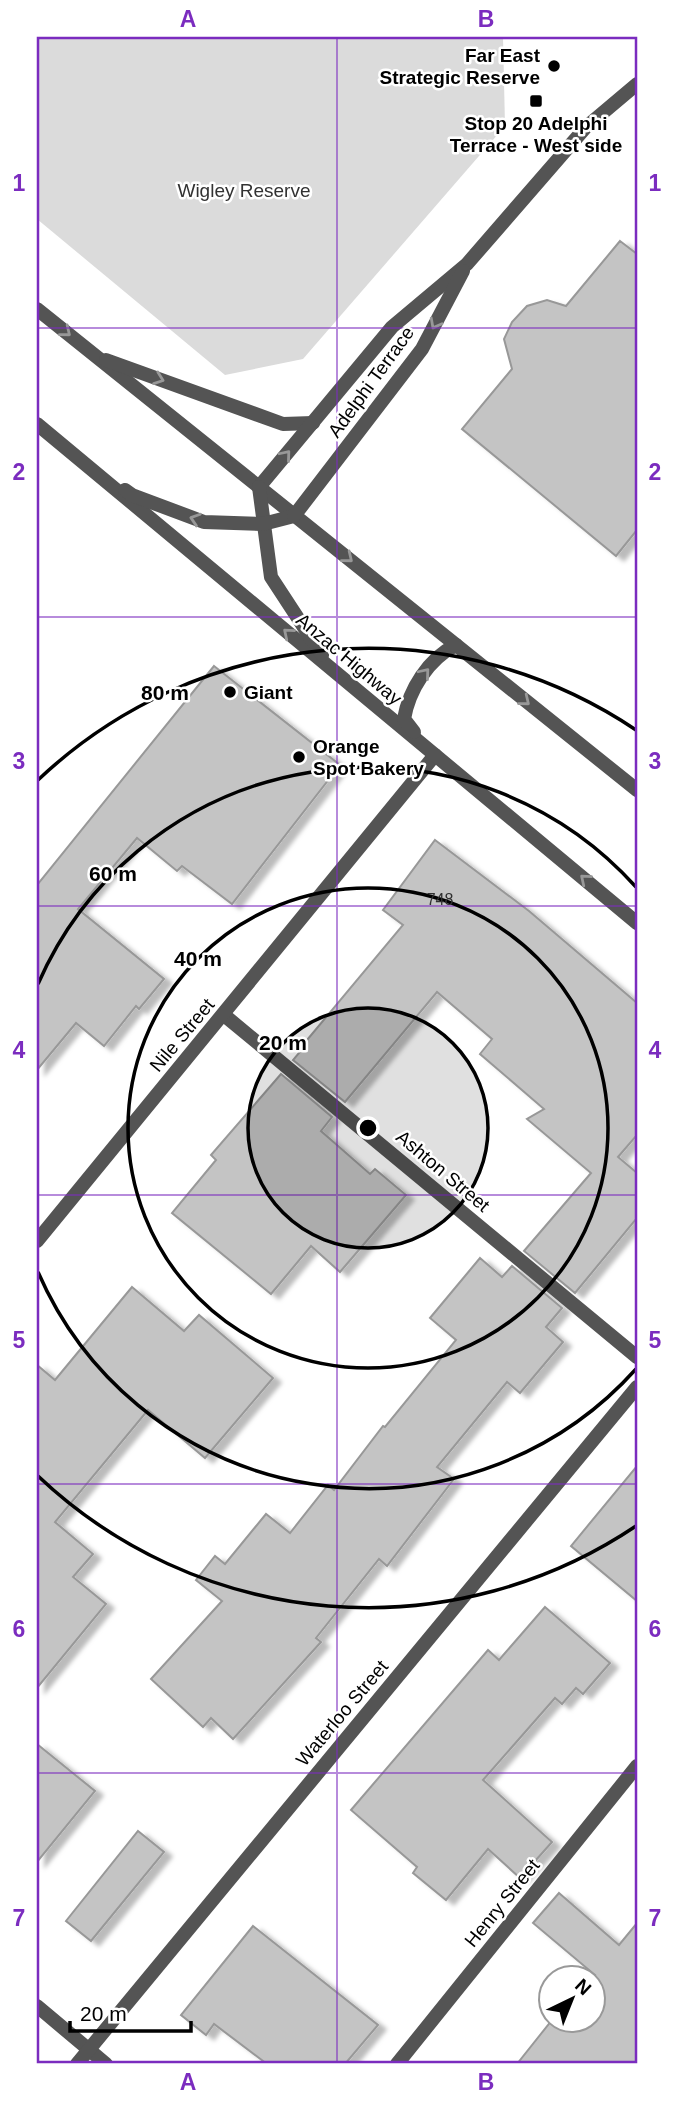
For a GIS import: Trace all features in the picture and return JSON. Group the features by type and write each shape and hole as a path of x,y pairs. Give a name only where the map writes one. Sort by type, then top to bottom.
{"street":[{"name":"Adelphi Terrace","path":"259,487 392,327 467,264 586,127 637,84"},
{"name":"Adelphi Terrace","path":"294,516 422,349 467,264"},
{"path":"37,309 637,790"},
{"path":"95,356 283,424 313,423"},
{"name":"Anzac Highway","path":"37,424 637,923"},
{"path":"60,444 132,495 204,523 263,524 294,516"},
{"path":"259,487 271,577 327,663 427,748"},
{"path":"427,748 404,719 407,700 429,668 446,650 456,645"},
{"name":"Nile Street","path":"37,1241 224,1015 427,748"},
{"name":"Ashton Street","path":"224,1015 637,1357"},
{"name":"Waterloo Street","path":"77,2064 637,1387"},
{"name":"Henry Street","path":"397,2064 637,1766"},
{"path":"37,2006 106,2064"}],"green space":[{"name":"Wigley Reserve","path":"37,37 503,37 505,126 303,359 225,375 37,219"}],"building":[{"path":"620,241 637,254 637,530 616,556 462,429 512,369 504,339 512,322 527,306 547,300 566,306"},
{"path":"214,666 340,765 232,904 182,866 177,871 137,838 78,909 164,979 139,1009 136,1006 104,1046 76,1023 37,1070 37,885"},
{"path":"435,840 529,911 637,1003 637,1135 618,1157 637,1173 637,1218 575,1293 524,1251 591,1173 527,1119 544,1109 480,1054 492,1039 437,992 345,1102 293,1060 403,925 383,910"},
{"path":"281,1074 332,1117 321,1131 370,1174 375,1169 406,1195 340,1272 311,1246 271,1294 172,1213 216,1160 211,1155"},
{"path":"480,1258 502,1277 512,1266 562,1308 546,1327 563,1342 520,1393 507,1382 437,1467 454,1479 387,1566 379,1559 316,1638 321,1642 233,1739 211,1718 203,1727 151,1679 222,1601 196,1580 215,1556 225,1564 266,1514 290,1533 328,1485 334,1490 383,1426 385,1427 456,1340 430,1318"},
{"path":"132,1287 184,1331 199,1315 273,1378 205,1458 148,1410 55,1522 93,1554 73,1577 106,1604 37,1688 37,1365 55,1380"},
{"path":"637,1466 637,1601 571,1546"},
{"path":"545,1607 610,1663 583,1694 576,1688 562,1704 555,1698 483,1780 552,1842 520,1878 488,1849 446,1900 413,1873 417,1867 351,1810 488,1650 499,1660"},
{"path":"37,1744 95,1791 37,1862"},
{"path":"138,1831 164,1852 91,1941 66,1921"},
{"path":"559,1893 619,1945 637,1923 637,2064 517,2064 540,2035 608,2035 608,1965 583,1965 533,1923"},
{"path":"253,1926 378,2025 345,2064 267,2064 214,2024 206,2035 181,2015"}],"place":[{"name":"Far East Strategic Reserve","path":"554,66"},
{"name":"Stop 20 Adelphi Terrace - West side","path":"536,101"},
{"name":"Giant","path":"230,692"},
{"name":"Orange Spot Bakery","path":"299,757"}]}
